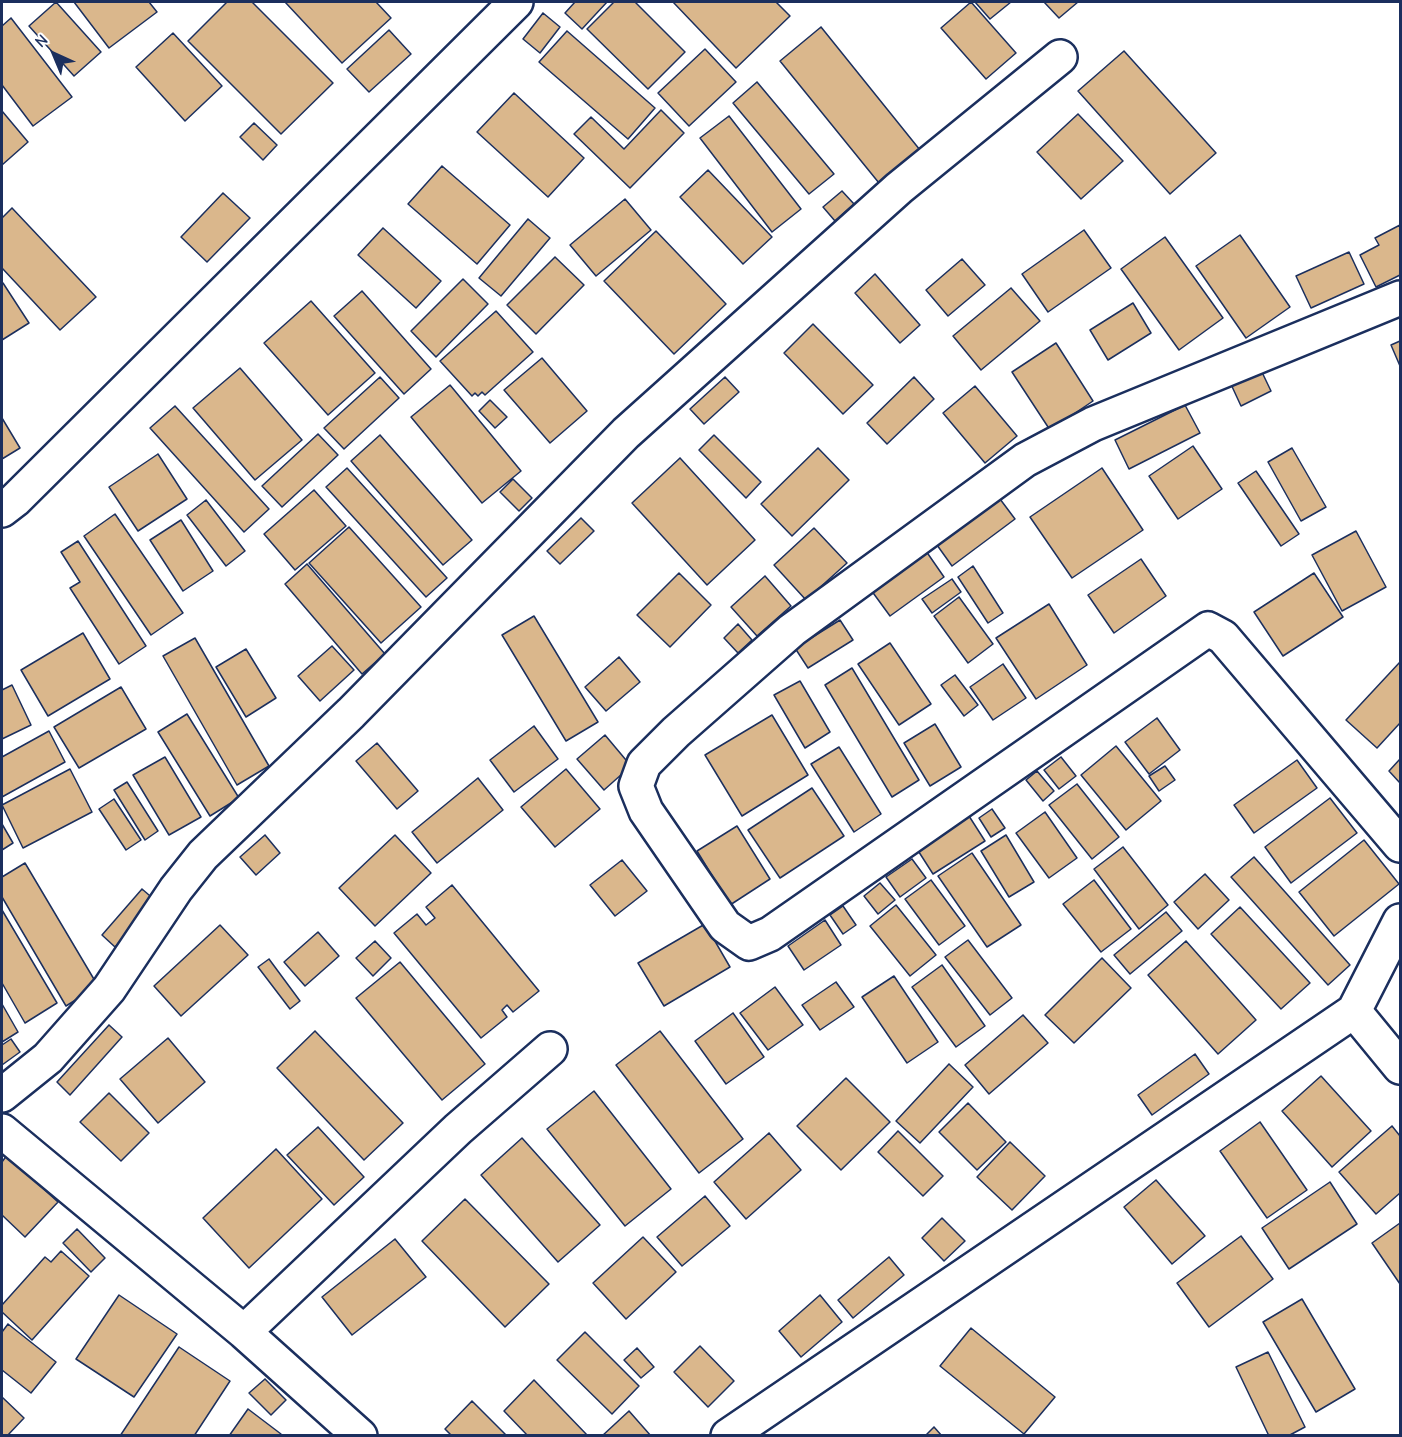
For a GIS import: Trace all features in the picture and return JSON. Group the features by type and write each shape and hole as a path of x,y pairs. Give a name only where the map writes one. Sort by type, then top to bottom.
{"street":[{"path":"2,510 15,500 516,2"},
{"path":"2,1095 48,1058 109,989 176,889 202,855 351,713 626,433 899,188 1060,57"},
{"path":"1401,298 1093,424 1025,460 792,630 676,732 644,764 636,786 646,811 724,926 749,943 770,934 1208,629 1223,638 1401,845"},
{"path":"728,1436 1354,1011 1401,921"},
{"path":"1354,1011 1401,1067"},
{"path":"243,1332 458,1129 550,1049"},
{"path":"2,1131 243,1332 360,1436"}],"building":[{"path":"56,2 101,52 74,76 29,26"},
{"path":"74,2 149,2 157,12 109,48"},
{"path":"227,2 252,2 333,83 281,134 188,41"},
{"path":"285,2 376,2 391,18 342,63"},
{"path":"575,2 607,2 582,29 565,13"},
{"path":"614,2 635,2 685,52 648,89 587,29"},
{"path":"673,2 776,2 790,16 736,68"},
{"path":"971,2 1016,53 986,79 941,28"},
{"path":"975,2 1011,2 990,19"},
{"path":"1044,2 1078,2 1059,18"},
{"path":"543,13 560,27 540,53 523,39"},
{"path":"11,18 72,97 33,126 2,85 2,26"},
{"path":"821,27 920,150 879,183 780,61"},
{"path":"389,30 411,54 369,92 347,69"},
{"path":"567,31 655,108 628,139 539,62"},
{"path":"173,33 222,86 185,121 136,67"},
{"path":"705,49 736,82 689,126 658,93"},
{"path":"1124,51 1216,153 1170,194 1078,91"},
{"path":"757,82 834,174 809,194 733,103"},
{"path":"514,93 584,158 548,197 477,132"},
{"path":"661,110 684,133 630,188 574,134 591,117 624,149"},
{"path":"2,111 28,142 2,165"},
{"path":"1078,114 1123,161 1081,199 1037,152"},
{"path":"729,116 801,209 772,232 700,138"},
{"path":"254,123 277,145 263,160 240,137"},
{"path":"442,166 510,225 477,264 408,204"},
{"path":"708,170 772,237 743,264 680,197"},
{"path":"842,191 854,204 835,221 823,207"},
{"path":"223,193 250,218 207,262 181,237"},
{"path":"625,199 651,230 596,276 570,245"},
{"path":"12,208 96,297 60,330 2,268 2,218"},
{"path":"528,219 550,238 501,296 479,278"},
{"path":"1400,225 1400,275 1376,287 1360,255 1379,245 1375,238"},
{"path":"383,228 441,281 416,308 358,255"},
{"path":"1084,230 1111,268 1048,312 1022,274"},
{"path":"656,231 726,304 674,354 604,281"},
{"path":"1240,235 1290,307 1246,338 1196,266"},
{"path":"1165,237 1223,318 1179,350 1121,269"},
{"path":"1349,252 1364,284 1311,308 1296,276"},
{"path":"555,257 584,285 536,334 507,305"},
{"path":"962,259 985,285 948,316 926,290"},
{"path":"875,274 920,325 900,343 855,293"},
{"path":"463,279 488,304 436,357 411,331"},
{"path":"2,284 29,323 2,340"},
{"path":"1011,288 1040,321 981,370 953,336"},
{"path":"362,291 431,369 404,394 334,316"},
{"path":"311,301 375,373 328,415 264,343"},
{"path":"1133,303 1151,333 1108,360 1090,330"},
{"path":"496,311 533,352 485,395 482,392 478,396 475,393 472,396 440,361"},
{"path":"813,324 873,385 843,414 784,353"},
{"path":"1400,341 1400,366 1391,345"},
{"path":"1056,343 1093,401 1050,430 1012,372"},
{"path":"542,358 587,411 550,443 504,390"},
{"path":"1259,366 1271,391 1241,406 1229,380"},
{"path":"240,368 302,440 255,480 193,408"},
{"path":"380,377 399,398 344,449 324,428"},
{"path":"725,377 739,392 704,424 690,409"},
{"path":"914,377 934,399 887,444 867,423"},
{"path":"450,385 521,471 482,503 411,417"},
{"path":"975,386 1017,436 985,463 943,413"},
{"path":"490,400 507,417 495,428 479,411"},
{"path":"1185,405 1200,433 1129,469 1115,440"},
{"path":"175,406 269,509 244,532 150,428"},
{"path":"2,418 20,448 2,459"},
{"path":"318,434 338,455 282,507 262,486"},
{"path":"380,435 472,540 443,565 351,461"},
{"path":"714,435 761,482 746,498 699,450"},
{"path":"1193,446 1222,489 1178,519 1149,476"},
{"path":"818,448 849,480 792,536 761,504"},
{"path":"1292,448 1326,507 1301,521 1268,462"},
{"path":"158,454 187,499 138,531 109,487"},
{"path":"680,458 755,540 707,585 632,503"},
{"path":"347,468 447,578 426,597 326,487"},
{"path":"1102,468 1143,530 1072,578 1030,517"},
{"path":"1256,471 1299,534 1281,546 1238,483"},
{"path":"513,479 532,498 519,511 500,492"},
{"path":"314,490 346,526 295,570 264,534"},
{"path":"1000,499 1015,519 952,566 937,545"},
{"path":"206,500 245,551 226,566 187,515"},
{"path":"115,514 183,613 151,635 84,536"},
{"path":"581,518 594,531 560,564 547,551"},
{"path":"181,520 213,571 183,591 150,540"},
{"path":"349,527 421,607 381,643 309,563"},
{"path":"814,528 847,563 806,600 774,565"},
{"path":"1356,531 1386,587 1342,611 1312,555"},
{"path":"78,541 146,646 119,664 70,588 80,582 61,552"},
{"path":"926,551 944,577 890,616 871,590"},
{"path":"1141,559 1166,596 1114,633 1088,595"},
{"path":"307,564 385,654 362,674 285,584"},
{"path":"973,566 1003,613 988,623 958,577"},
{"path":"679,573 711,605 670,647 637,615"},
{"path":"1314,573 1343,617 1283,656 1254,612"},
{"path":"765,576 791,606 757,636 731,607"},
{"path":"952,579 961,592 932,613 922,599"},
{"path":"959,597 993,644 968,663 934,616"},
{"path":"1049,604 1087,665 1036,699 996,638"},
{"path":"534,616 598,722 566,741 502,635"},
{"path":"840,620 853,640 808,668 795,648"},
{"path":"738,624 752,640 738,653 724,638"},
{"path":"83,633 110,679 48,716 21,670"},
{"path":"195,638 269,766 237,785 163,656"},
{"path":"890,643 931,704 899,725 858,664"},
{"path":"332,646 354,670 320,701 298,676"},
{"path":"246,649 276,698 246,717 216,667"},
{"path":"619,657 640,682 606,711 585,687"},
{"path":"1400,662 1400,723 1377,748 1346,720"},
{"path":"1003,664 1026,698 993,720 970,687"},
{"path":"852,668 919,780 892,797 825,685"},
{"path":"955,675 978,705 964,716 941,685"},
{"path":"800,681 830,732 805,748 774,695"},
{"path":"12,685 31,725 2,739 2,690"},
{"path":"121,687 146,729 79,768 54,727"},
{"path":"187,714 239,798 210,816 158,732"},
{"path":"772,715 808,775 742,816 705,755"},
{"path":"1157,718 1180,750 1149,774 1125,742"},
{"path":"935,724 961,767 930,786 904,743"},
{"path":"534,726 558,759 514,792 490,760"},
{"path":"49,731 65,762 2,797 2,757"},
{"path":"605,735 631,766 604,790 577,759"},
{"path":"377,743 418,791 397,809 356,761"},
{"path":"1116,746 1161,801 1126,830 1081,775"},
{"path":"839,747 881,814 854,832 811,764"},
{"path":"165,757 201,817 169,835 133,775"},
{"path":"1061,757 1076,776 1059,789 1044,770"},
{"path":"1400,759 1400,783 1389,771"},
{"path":"1297,760 1317,788 1254,833 1234,805"},
{"path":"1165,766 1175,780 1159,791 1149,776"},
{"path":"70,769 92,812 23,848 2,805"},
{"path":"566,769 600,809 555,847 521,807"},
{"path":"1037,771 1054,791 1043,801 1026,780"},
{"path":"478,778 503,810 437,863 412,832"},
{"path":"127,782 158,831 145,840 114,790"},
{"path":"1077,784 1119,837 1092,859 1049,805"},
{"path":"812,788 844,836 780,878 748,830"},
{"path":"1330,798 1357,833 1291,883 1265,847"},
{"path":"114,799 141,840 126,850 99,809"},
{"path":"992,809 1005,828 991,837 979,818"},
{"path":"1045,812 1077,858 1049,878 1016,833"},
{"path":"969,816 985,841 933,874 917,849"},
{"path":"2,824 13,843 2,850"},
{"path":"737,826 770,879 730,905 697,851"},
{"path":"265,835 280,853 256,875 240,857"},
{"path":"395,835 431,873 375,926 339,888"},
{"path":"1006,835 1034,882 1009,897 981,851"},
{"path":"1364,840 1399,884 1334,936 1299,892"},
{"path":"1123,847 1168,905 1139,929 1094,869"},
{"path":"972,853 1021,925 987,947 938,876"},
{"path":"1254,857 1350,965 1328,985 1231,877"},
{"path":"912,859 926,878 900,897 886,877"},
{"path":"622,860 647,891 615,916 590,885"},
{"path":"25,863 98,986 66,1006 2,897 2,877"},
{"path":"1205,874 1229,900 1198,929 1174,902"},
{"path":"931,880 965,926 939,945 905,899"},
{"path":"1094,880 1131,929 1101,952 1063,904"},
{"path":"880,883 895,900 878,914 864,896"},
{"path":"452,885 539,991 513,1012 507,1005 502,1010 507,1017 481,1038 394,933 417,914 426,925 435,918 426,907"},
{"path":"142,889 156,901 115,947 102,935"},
{"path":"896,905 936,955 910,976 870,926"},
{"path":"843,906 856,925 843,934 830,915"},
{"path":"1240,907 1310,983 1281,1009 1211,934"},
{"path":"2,910 57,1003 25,1023 2,983"},
{"path":"1166,912 1182,931 1130,974 1114,955"},
{"path":"825,920 841,945 804,970 788,946"},
{"path":"705,924 730,967 664,1006 638,963"},
{"path":"220,925 248,955 181,1016 154,986"},
{"path":"318,932 339,956 305,986 284,962"},
{"path":"968,940 1012,998 990,1015 945,957"},
{"path":"375,941 391,958 373,976 356,958"},
{"path":"1186,941 1256,1020 1218,1054 1148,975"},
{"path":"1102,958 1131,988 1074,1043 1045,1015"},
{"path":"269,959 300,1001 290,1009 258,967"},
{"path":"400,962 485,1064 442,1100 356,998"},
{"path":"942,965 985,1026 956,1047 912,987"},
{"path":"894,976 938,1042 907,1063 862,997"},
{"path":"836,982 854,1007 820,1030 802,1005"},
{"path":"775,987 803,1025 768,1050 740,1013"},
{"path":"2,1004 18,1032 2,1042"},
{"path":"733,1013 764,1057 726,1084 695,1041"},
{"path":"1023,1015 1048,1043 989,1094 965,1065"},
{"path":"109,1025 122,1037 70,1095 57,1082"},
{"path":"315,1031 403,1123 364,1160 277,1068"},
{"path":"660,1031 743,1139 699,1173 616,1065"},
{"path":"168,1038 205,1082 158,1123 120,1079"},
{"path":"11,1039 20,1052 2,1065 2,1045"},
{"path":"1195,1054 1209,1074 1152,1115 1138,1095"},
{"path":"949,1064 973,1087 920,1143 896,1121"},
{"path":"1321,1076 1371,1131 1332,1167 1282,1111"},
{"path":"846,1078 890,1122 841,1170 797,1126"},
{"path":"594,1091 671,1189 625,1226 547,1129"},
{"path":"109,1093 149,1133 121,1161 80,1122"},
{"path":"968,1103 1006,1142 977,1170 939,1132"},
{"path":"1260,1122 1307,1190 1267,1218 1220,1151"},
{"path":"1392,1126 1400,1136 1400,1193 1376,1214 1339,1172"},
{"path":"318,1127 364,1177 334,1205 287,1155"},
{"path":"898,1131 943,1176 923,1196 878,1152"},
{"path":"769,1133 801,1170 746,1219 714,1182"},
{"path":"522,1138 600,1225 558,1262 481,1175"},
{"path":"1010,1142 1045,1176 1012,1210 977,1177"},
{"path":"276,1149 322,1199 249,1268 203,1218"},
{"path":"7,1155 58,1202 25,1237 2,1215 2,1162"},
{"path":"1156,1180 1205,1236 1172,1264 1124,1207"},
{"path":"1330,1182 1357,1224 1289,1269 1262,1228"},
{"path":"705,1196 730,1226 682,1266 657,1237"},
{"path":"465,1199 549,1284 505,1327 422,1241"},
{"path":"942,1218 965,1241 944,1261 922,1238"},
{"path":"1400,1223 1400,1284 1372,1243"},
{"path":"77,1229 105,1258 91,1272 63,1243"},
{"path":"1241,1236 1273,1279 1209,1327 1177,1283"},
{"path":"643,1237 676,1272 626,1319 593,1283"},
{"path":"395,1239 426,1277 352,1335 322,1297"},
{"path":"61,1251 89,1276 32,1340 2,1312 2,1305 45,1257 51,1262"},
{"path":"889,1257 904,1275 853,1318 838,1300"},
{"path":"119,1295 177,1334 134,1397 76,1359"},
{"path":"820,1295 842,1322 801,1357 779,1331"},
{"path":"1302,1299 1355,1389 1316,1412 1263,1322"},
{"path":"8,1324 56,1362 31,1393 2,1370 2,1332"},
{"path":"971,1328 1055,1397 1024,1434 940,1366"},
{"path":"585,1332 639,1386 612,1414 557,1360"},
{"path":"700,1346 734,1381 708,1407 674,1372"},
{"path":"179,1347 230,1381 194,1436 120,1436"},
{"path":"637,1348 654,1367 641,1378 624,1360"},
{"path":"1268,1352 1305,1427 1288,1436 1269,1436 1236,1367"},
{"path":"265,1379 286,1400 271,1415 249,1393"},
{"path":"534,1380 588,1436 528,1436 504,1411"},
{"path":"2,1397 24,1418 7,1436 2,1436"},
{"path":"472,1401 507,1436 452,1436 445,1429"},
{"path":"248,1409 281,1434 280,1436 229,1436"},
{"path":"629,1411 651,1436 602,1436"},
{"path":"934,1427 942,1436 925,1436"}]}
